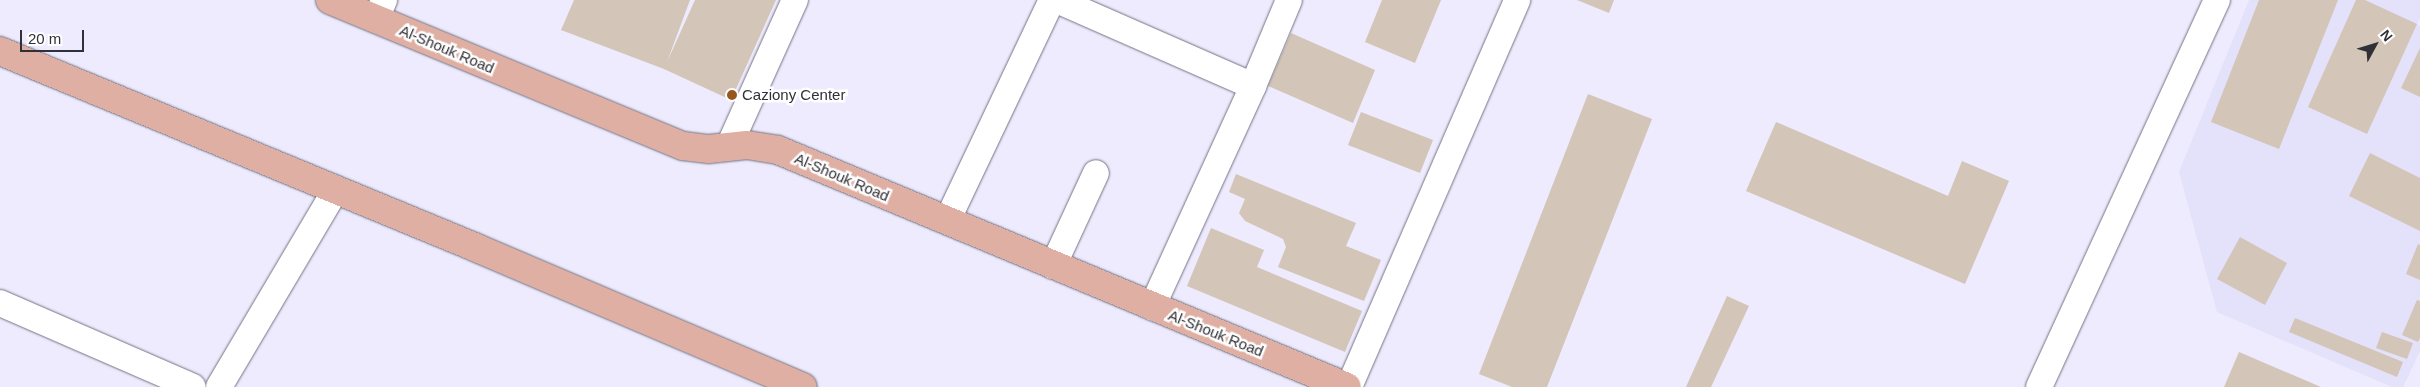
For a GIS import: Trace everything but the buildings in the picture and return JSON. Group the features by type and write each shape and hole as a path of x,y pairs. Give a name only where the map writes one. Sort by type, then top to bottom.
{"main road":[{"name":"Al-Shouk Road","path":"330,0 380,10 683,146 708,149 755,145 778,150 1053,266 1348,387"},
{"path":"0,50 336,189 803,387"}],"street":[{"path":"729,146 795,0"},
{"path":"947,221 1052,0"},
{"path":"1057,0 1253,86"},
{"path":"1152,307 1253,86 1290,0"},
{"path":"1348,387 1517,0"},
{"path":"2039,387 2217,0"},
{"path":"1053,266 1096,173"},
{"path":"224,385 336,189"},
{"path":"0,303 193,387"}],"shaded area":[{"path":"2249,0 2420,0 2420,19 2417,24 2420,26 2420,351 2403,387 2392,387 2217,312 2179,172"}],"place":[{"name":"Caziony Center","path":"732,95"}]}
